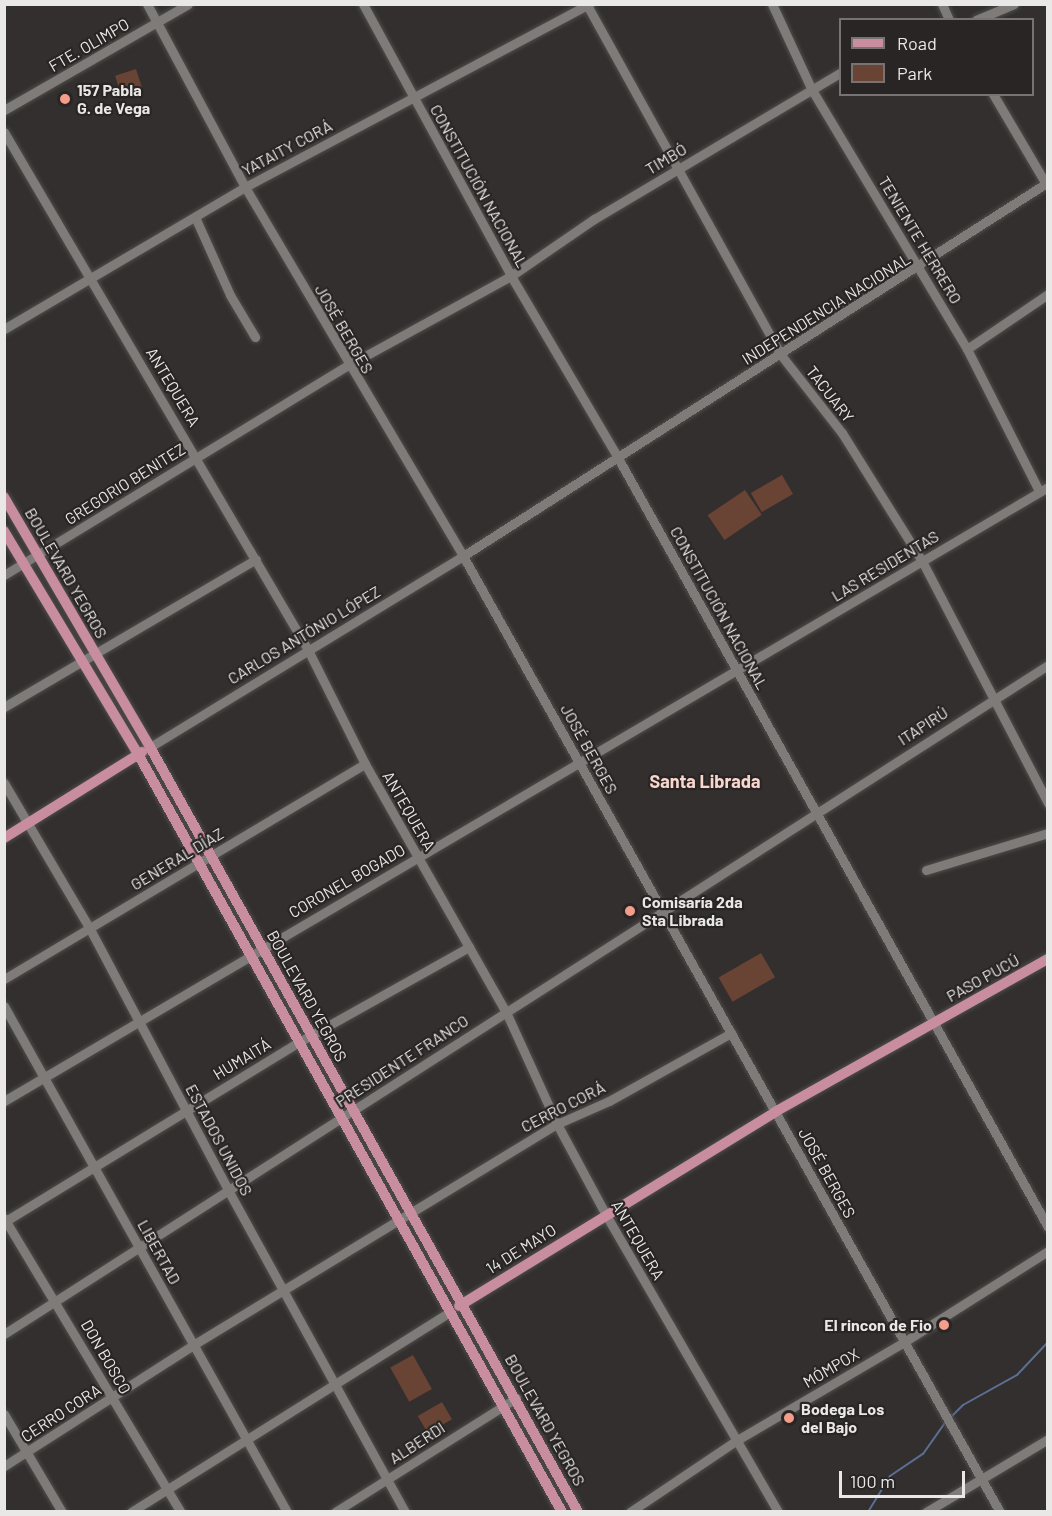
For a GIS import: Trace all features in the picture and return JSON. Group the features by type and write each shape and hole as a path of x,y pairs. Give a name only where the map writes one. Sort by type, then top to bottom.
{"main road":[{"name":"BOULEVARD YEGROS","path":"4,497 212,856 578,1512"},
{"name":"BOULEVARD YEGROS","path":"4,531 138,754 562,1512"},
{"name":"CARLOS ANTÓNIO LÓPEZ","path":"4,838 150,747"},
{"name":"PASO PUCÚ","path":"934,1023 1047,959"},
{"name":"14 DE MAYO","path":"450,1312 775,1112 934,1023"}],"street":[{"name":"JOSÉ BERGES","path":"147,4 245,187 347,366 463,556 1000,1512"},
{"name":"FTE. OLIMPO","path":"4,111 188,4"},
{"name":"CONSTITUCIÓN NACIONAL","path":"363,4 511,276 618,458 1047,1227"},
{"name":"TENIENTE HERRERO","path":"772,4 812,90 967,349 1043,489"},
{"path":"942,4 948,18"},
{"path":"981,18 1014,4"},
{"name":"YATAITY CORÁ","path":"4,329 245,187 588,5"},
{"name":"TACUARY","path":"588,5 781,355 842,433 922,561 996,697 1047,803"},
{"name":"TIMBÓ","path":"511,276 594,219 839,75"},
{"path":"994,96 1047,183"},
{"name":"ANTEQUERA","path":"4,132 308,650 365,764 506,1012 557,1124 606,1215 778,1512"},
{"name":"INDEPENDENCIA NACIONAL","path":"618,458 919,268 1047,183"},
{"path":"195,217 230,295 255,337"},
{"name":"GREGORIO BENITEZ","path":"4,575 347,366 511,276"},
{"path":"967,349 1047,294"},
{"name":"CARLOS ANTÓNIO LÓPEZ","path":"150,747 463,556 618,458"},
{"name":"LAS RESIDENTAS","path":"737,670 1043,489"},
{"path":"4,706 94,651 256,560"},
{"name":"ITAPIRÚ","path":"816,813 1047,665"},
{"name":"CORONEL BOGADO","path":"4,1101 262,947 737,670"},
{"name":"GENERAL DÍAZ","path":"4,979 365,764"},
{"name":"ESTADOS UNIDOS","path":"4,783 90,929 228,1190 389,1479 405,1512"},
{"name":"PRESIDENTE FRANCO","path":"4,1334 816,813"},
{"path":"926,870 1047,833"},
{"name":"HUMAITÁ","path":"5,1220 299,1042 313,1037 469,947"},
{"name":"LIBERTAD","path":"4,1006 287,1512"},
{"name":"CERRO CORÁ","path":"284,1290 557,1124 609,1101 731,1033"},
{"name":"DON BOSCO","path":"5,1220 56,1300 181,1512"},
{"name":"MÓMPOX","path":"630,1512 737,1440 904,1342 1047,1251"},
{"name":"CERRO CORA","path":"4,1466 193,1345 284,1290"},
{"name":"14 DE MAYO","path":"131,1512 450,1312"},
{"name":"ALBERDI","path":"335,1512 516,1398"},
{"path":"4,1414 62,1512"},
{"path":"926,1512 1047,1439"}],"green space":[{"path":"136,69 142,88 121,95 115,76"},
{"path":"782,475 793,494 762,512 751,493"},
{"path":"745,490 762,515 724,540 708,515"},
{"path":"761,953 775,977 733,1002 719,978"},
{"path":"413,1355 432,1389 409,1402 390,1368"},
{"path":"442,1402 452,1419 428,1433 418,1416"}],"waterway":[{"path":"951,1417 963,1405 1017,1375 1048,1342"},
{"path":"868,1512 890,1476 923,1454 947,1420"}],"place":[{"name":"157 Pabla G. de Vega","path":"65,99"},
{"name":"Comisaría 2da Sta Librada","path":"630,911"},
{"name":"El rincon de Fio","path":"944,1325"},
{"name":"Bodega Los del Bajo","path":"789,1418"}],"district":[{"name":"Santa Librada","path":"705,781"}]}
